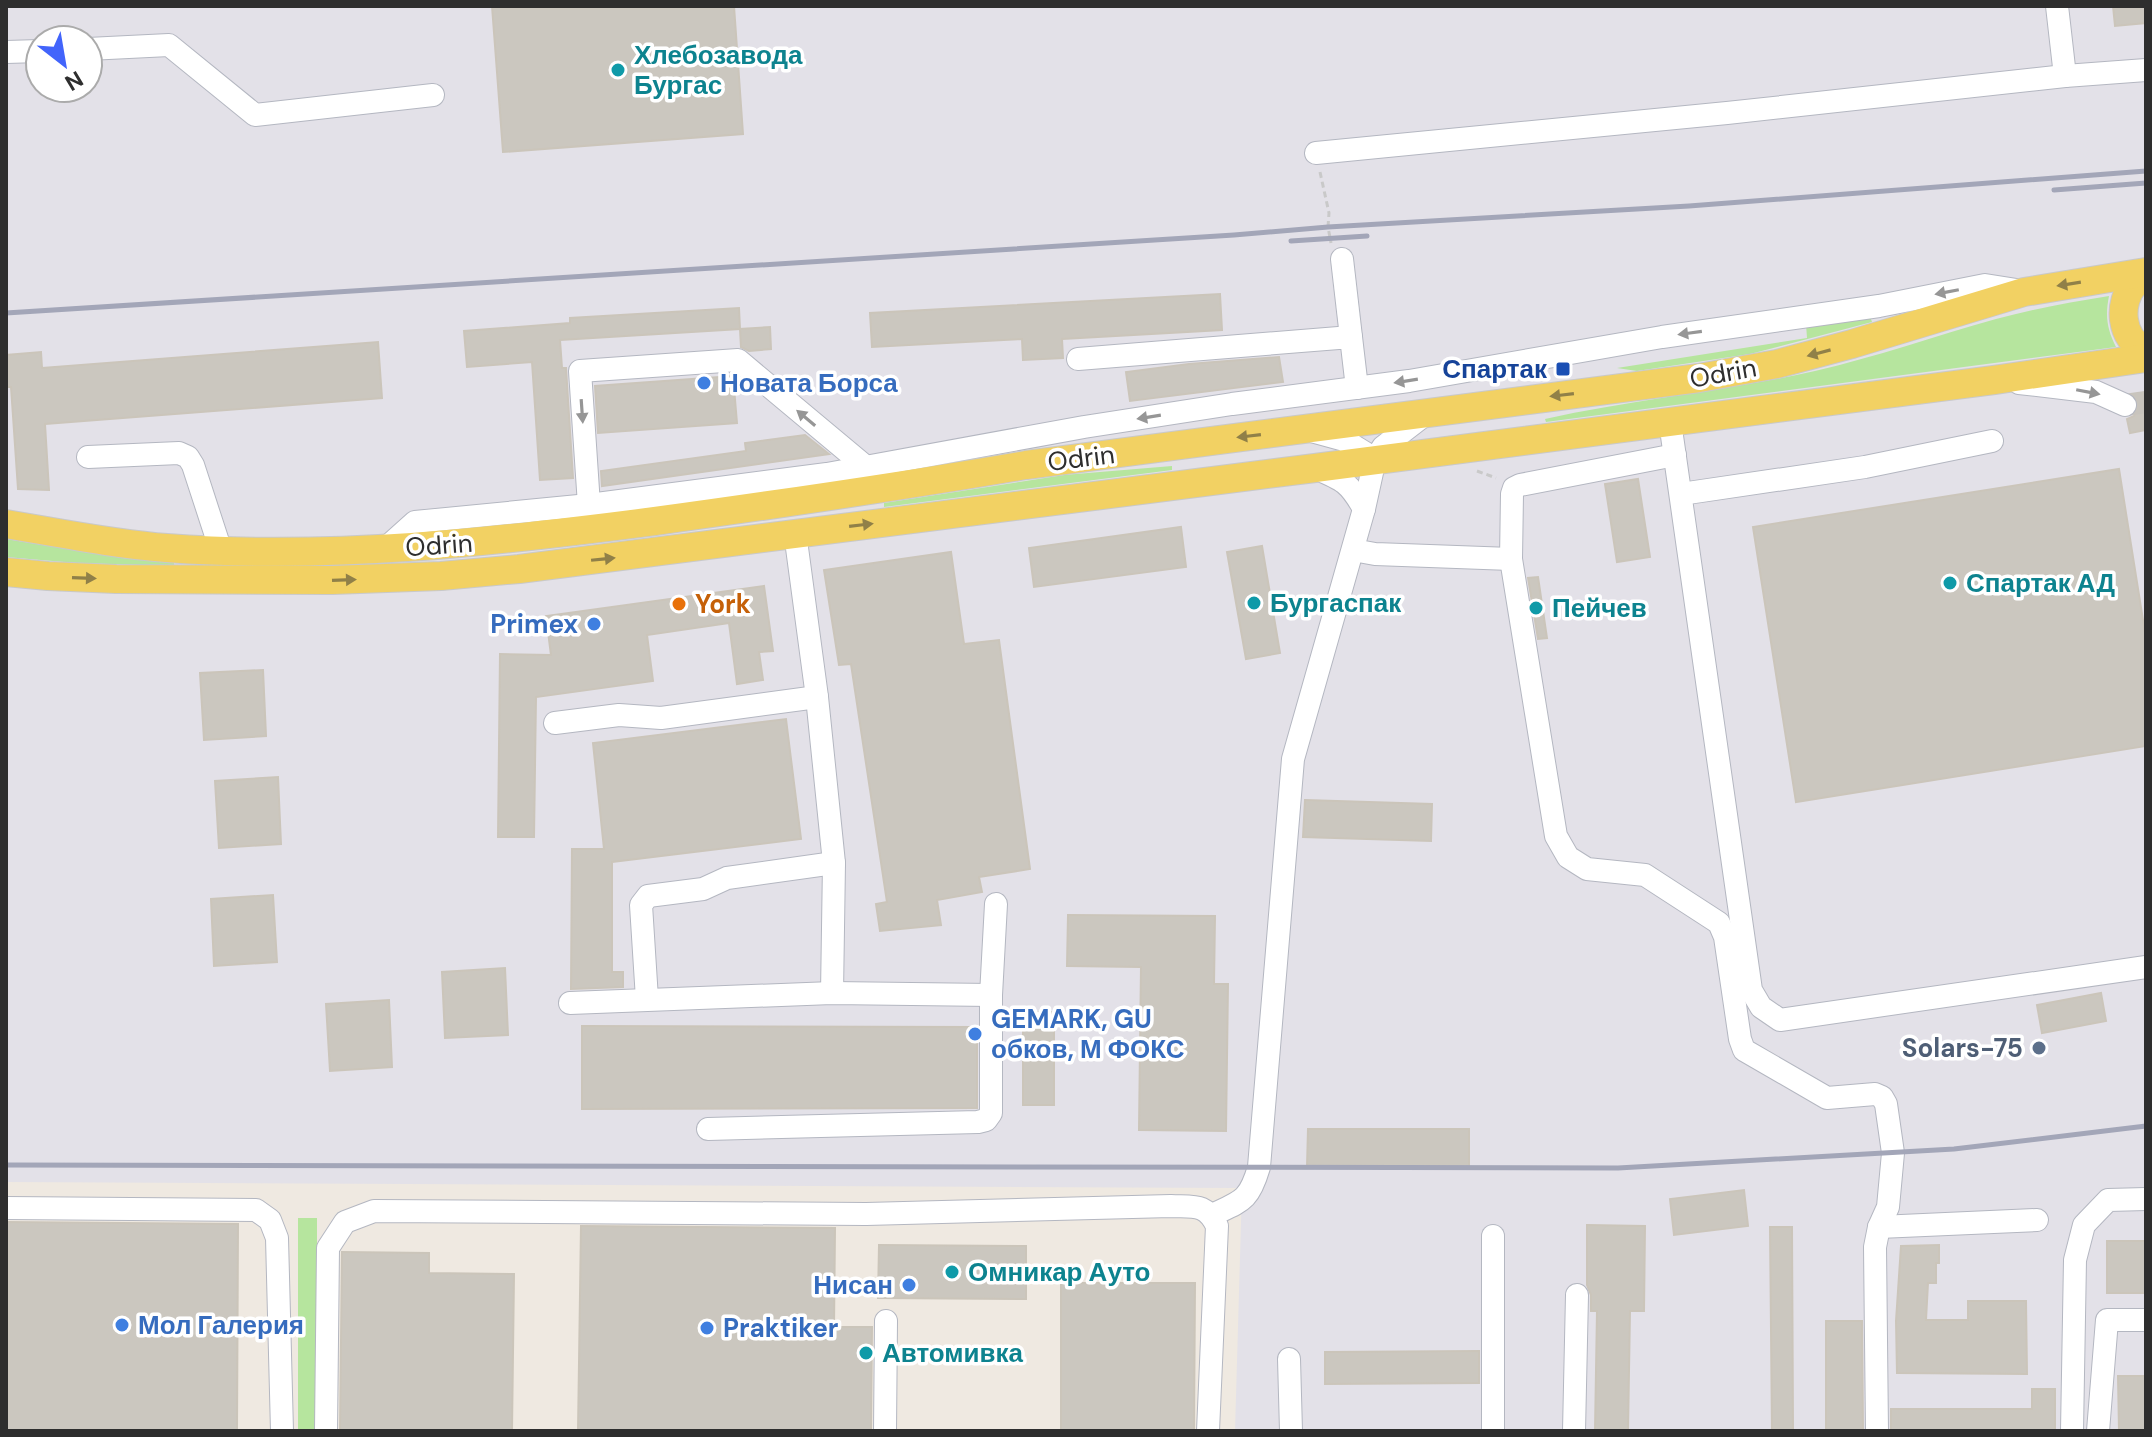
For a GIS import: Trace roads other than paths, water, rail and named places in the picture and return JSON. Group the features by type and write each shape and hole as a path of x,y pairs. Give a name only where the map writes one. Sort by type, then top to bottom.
{"main road":[{"name":"Odrin","path":"6,524 103,541 221,551 341,551 540,536 1026,465 1699,378 1777,364 2024,292 2146,274"},
{"path":"2146,274 2126,297 2123,319 2129,336 2146,350"},
{"name":"Odrin","path":"6,572 62,577 192,580 441,576 618,558 2146,358"},
{"path":"795,533 816,510 904,495 932,481"}],"street":[{"path":"2057,6 2065,76"},
{"path":"104,48 169,45 255,115 433,95"},
{"path":"1316,153 2146,70"},
{"path":"1342,259 1357,388"},
{"path":"386,548 415,522 589,505 781,480 1084,427 1357,388 1662,337 1879,306 1985,285 2024,292"},
{"path":"1078,359 1351,337"},
{"path":"589,505 580,371 738,360 866,467"},
{"path":"1994,380 2096,392 2125,405"},
{"path":"1212,1215 1242,1202 1253,1186 1259,1167 1293,759 1353,550 1375,459 1383,447 1428,413"},
{"path":"1670,422 1751,990 1761,1007 1780,1020 2146,967"},
{"path":"1303,429 1344,440 1375,459"},
{"path":"1681,494 1865,467 1992,441"},
{"path":"88,457 179,453 188,457 221,551"},
{"path":"1675,455 1520,485 1514,488 1512,494 1511,559 1556,836 1568,857 1587,869 1645,875 1719,923 1725,937 1744,1050 1827,1098 1875,1094 1882,1097 1886,1104 1893,1153 1888,1207 1875,1247 1877,1431"},
{"path":"1315,468 1343,481 1354,490 1364,509"},
{"path":"795,533 817,697 834,863 832,993"},
{"path":"1353,550 1375,554 1511,559"},
{"path":"555,723 619,715 661,718 817,697"},
{"path":"647,999 641,905 648,896 703,889 727,878 834,863"},
{"path":"708,1129 986,1120 991,1113 991,995 996,904"},
{"path":"570,1003 832,993 991,995"},
{"path":"2072,1431 2075,1260 2084,1225 2108,1200 2146,1199"},
{"path":"326,1431 328,1248 345,1222 374,1211 866,1214 1171,1206 1201,1207 1212,1215 1217,1226 1208,1431"},
{"path":"6,1208 256,1210 270,1220 277,1238 282,1431"},
{"path":"1879,1227 2037,1220"},
{"path":"1493,1236 1493,1431"},
{"path":"1574,1431 1577,1295"},
{"path":"2098,1431 2107,1320 2146,1320"},
{"path":"885,1431 886,1321"},
{"path":"1289,1359 1291,1431"}],"tunnel":[{"path":"2125,405 2146,402"}],"railway":[{"path":"6,313 1689,206 2146,171"},
{"path":"2054,190 2146,183"},
{"path":"1291,241 1367,236"},
{"path":"6,1165 1618,1168 1954,1149 2146,1126"}],"place":[{"name":"Хлебозавода Бургас","path":"618,70"},
{"name":"Спартак","path":"1563,369"},
{"name":"Новата Борса","path":"704,383"},
{"name":"Спартак АД","path":"1950,583"},
{"name":"Бургаспак","path":"1254,603"},
{"name":"York","path":"679,604"},
{"name":"Пейчев","path":"1536,608"},
{"name":"Primex","path":"594,624"},
{"name":"GEMARK, GU обков, М ФОКС","path":"975,1034"},
{"name":"Solars-75","path":"2039,1048"},
{"name":"Омникар Ауто","path":"952,1272"},
{"name":"Нисан","path":"909,1285"},
{"name":"Мол Галерия","path":"122,1325"},
{"name":"Praktiker","path":"707,1328"},
{"name":"Автомивка","path":"866,1353"}]}
